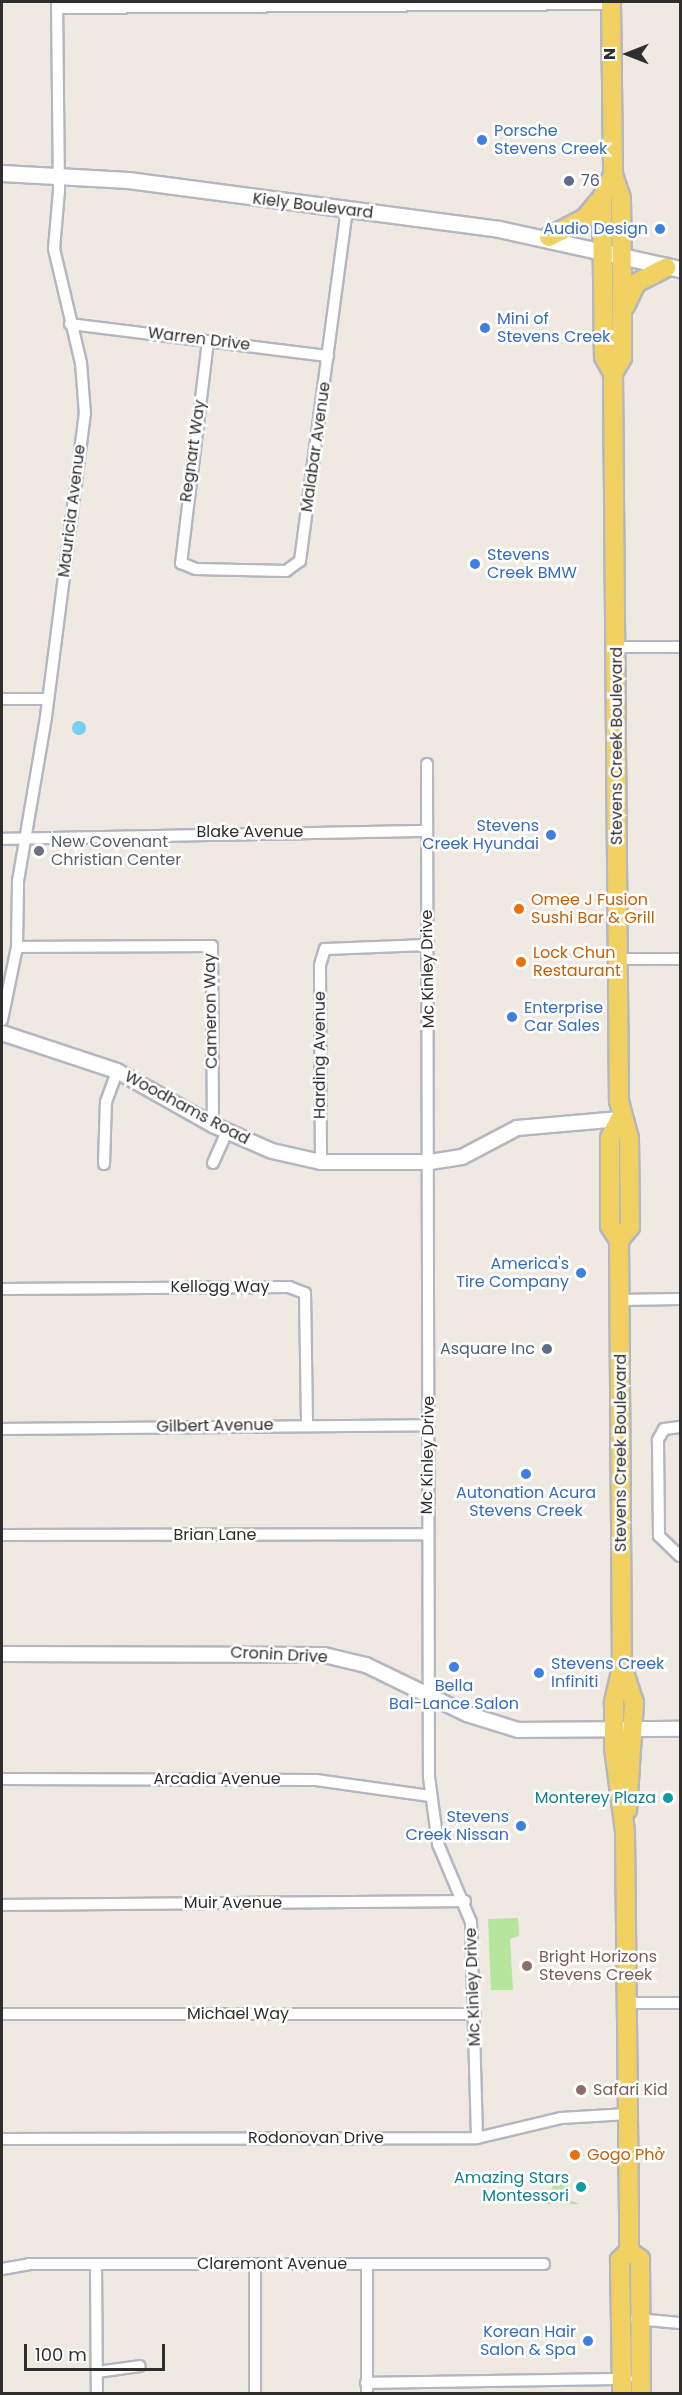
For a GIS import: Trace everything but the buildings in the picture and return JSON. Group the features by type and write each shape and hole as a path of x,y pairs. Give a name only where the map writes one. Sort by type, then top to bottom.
{"main road":[{"name":"Stevens Creek Boulevard","path":"611,3 612,175 621,198 622,313 622,358 614,373 620,1119 629,1138 630,1227 619,1239 622,1667 614,1731 624,1832 627,2003 630,2251 620,2260 622,2386"},
{"name":"Kiely Boulevard","path":"2,173 59,173 549,237 673,268"},
{"name":"Stevens Creek Boulevard","path":"612,175 602,198 604,357 614,373"},
{"path":"549,237 585,218 602,198"},
{"path":"622,313 636,283 673,268"},
{"name":"Stevens Creek Boulevard","path":"622,1667 634,1702 634,1731 624,1832"},
{"name":"Stevens Creek Boulevard","path":"630,2251 640,2259 641,2386"}],"street":[{"path":"57,5 611,3"},
{"name":"Mauricia Avenue","path":"2,1020 17,947 18,881 48,699 85,414 81,363 54,249 59,173 57,5"},
{"name":"Malabar Avenue","path":"181,563 196,569 286,571 300,561 347,211"},
{"name":"Warren Drive","path":"70,324 328,356"},
{"name":"Regnart Way","path":"181,563 208,340"},
{"path":"616,647 681,647"},
{"path":"2,699 48,699"},
{"name":"Mc Kinley Drive","path":"427,764 430,1162 428,1534 430,1796 438,1844 465,1901 471,1922 477,2138"},
{"name":"Blake Avenue","path":"2,839 26,835 427,831"},
{"name":"Harding Avenue","path":"321,1162 320,965 325,949 428,945"},
{"name":"Cameron Way","path":"17,947 212,946 213,1125"},
{"path":"619,958 681,959"},
{"name":"Woodhams Road","path":"2,1032 117,1071 213,1125 272,1151 321,1162 430,1162 462,1157 517,1128 620,1119"},
{"path":"104,1164 106,1102 117,1071"},
{"path":"213,1163 227,1132"},
{"name":"Kellogg Way","path":"2,1289 289,1287 305,1293 307,1425"},
{"path":"620,1300 681,1299"},
{"name":"Gilbert Avenue","path":"2,1429 429,1425"},
{"path":"681,1427 664,1429 657,1440 659,1536 681,1556"},
{"name":"Brian Lane","path":"2,1535 428,1534"},
{"name":"Cronin Drive","path":"2,1654 324,1655 366,1665 430,1693 467,1714 518,1730 681,1729"},
{"name":"Arcadia Avenue","path":"2,1779 298,1779 430,1796"},
{"name":"Muir Avenue","path":"2,1905 465,1901"},
{"path":"627,2003 681,2003"},
{"name":"Michael Way","path":"2,2014 475,2014"},
{"name":"Rodonovan Drive","path":"2,2139 477,2138 561,2118 628,2114"},
{"path":"96,2264 97,2394"},
{"name":"Claremont Avenue","path":"2,2269 96,2264 544,2264"},
{"path":"367,2264 367,2388 641,2386"},
{"path":"255,2265 255,2394"},
{"path":"621,2319 681,2323"},
{"path":"97,2372 140,2366"}],"green space":[{"path":"518,1918 519,1936 510,1939 513,1990 491,1990 488,1919"},
{"path":"559,2172 570,2172 566,2199 580,2204 545,2204"}],"water":[{"path":"76,721 82,721 86,728 82,735 76,735 72,731 72,725"}],"place":[{"name":"Porsche Stevens Creek","path":"482,140"},
{"name":"76","path":"569,181"},
{"name":"Audio Design","path":"660,229"},
{"name":"Mini of Stevens Creek","path":"485,328"},
{"name":"Stevens Creek BMW","path":"475,564"},
{"name":"Stevens Creek Hyundai","path":"551,835"},
{"name":"New Covenant Christian Center","path":"39,851"},
{"name":"Omee J Fusion Sushi Bar & Grill","path":"519,909"},
{"name":"Lock Chun Restaurant","path":"521,962"},
{"name":"Enterprise Car Sales","path":"512,1017"},
{"name":"America's Tire Company","path":"581,1273"},
{"name":"Asquare Inc","path":"547,1349"},
{"name":"Autonation Acura Stevens Creek","path":"526,1474"},
{"name":"Bella Bal-Lance Salon","path":"454,1667"},
{"name":"Stevens Creek Infiniti","path":"539,1673"},
{"name":"Monterey Plaza","path":"668,1798"},
{"name":"Stevens Creek Nissan","path":"521,1826"},
{"name":"Bright Horizons Stevens Creek","path":"527,1966"},
{"name":"Safari Kid","path":"581,2090"},
{"name":"Gogo Phở","path":"575,2155"},
{"name":"Amazing Stars Montessori","path":"581,2187"},
{"name":"Korean Hair Salon & Spa","path":"588,2341"}]}
